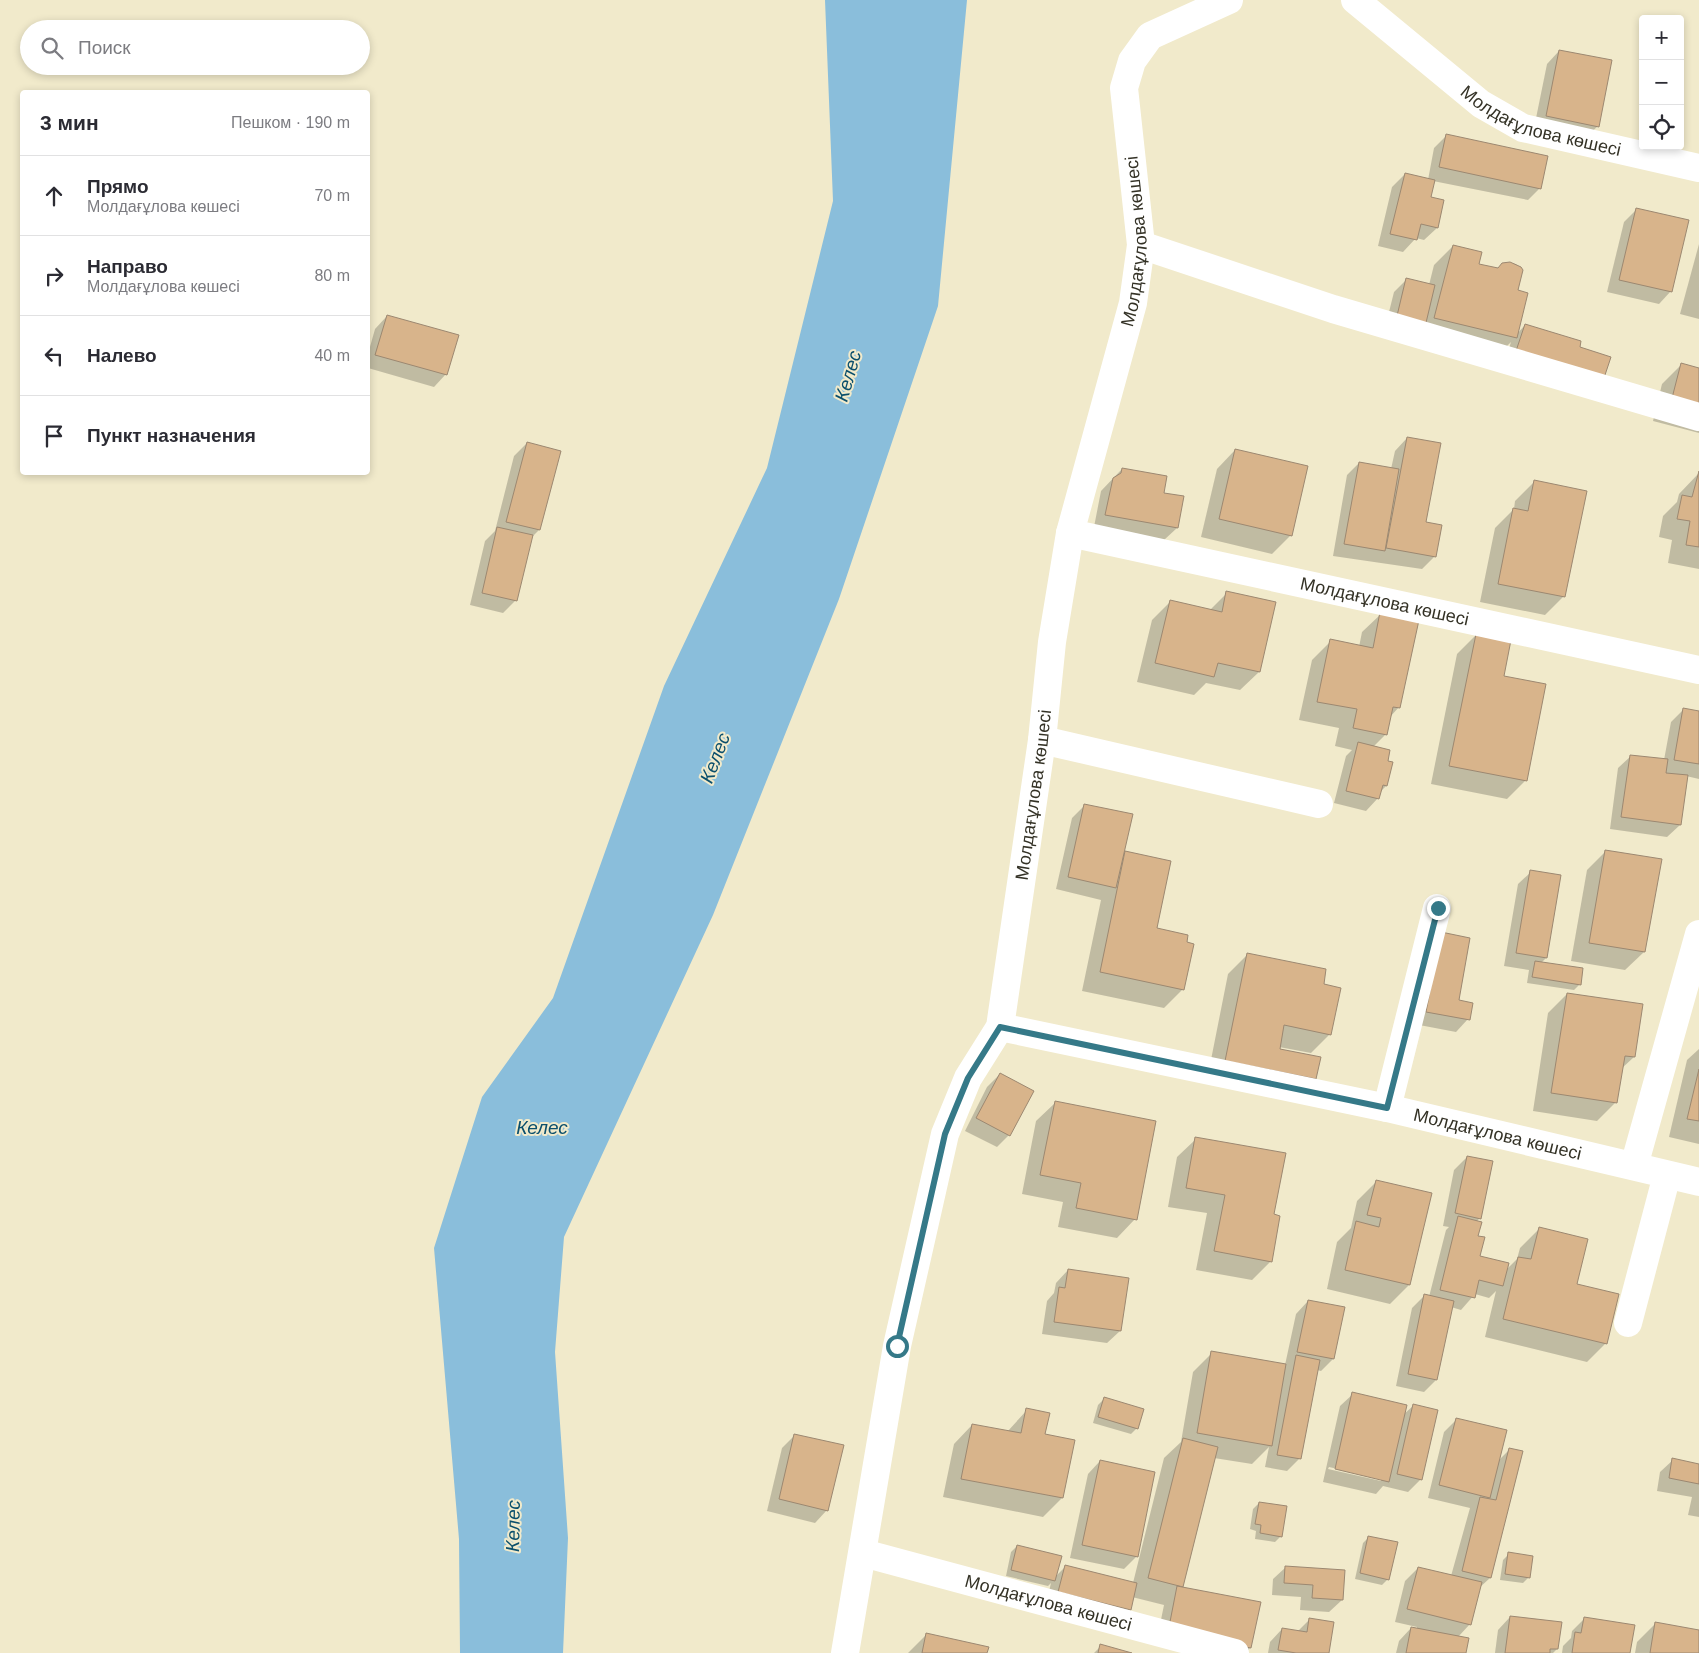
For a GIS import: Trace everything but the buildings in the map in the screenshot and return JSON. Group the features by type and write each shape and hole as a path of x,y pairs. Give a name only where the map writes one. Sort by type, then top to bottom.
{"street":[{"name":"Молдағұлова көшесі","path":"845,1653 897,1346 945,1134 968,1078 1000,1027 1042,740 1052,642 1070,533 1133,303 1141,245 1124,88 1132,61 1150,36 1229,0"},
{"name":"Молдағұлова көшесі","path":"1355,0 1482,104 1523,128 1699,168"},
{"path":"1141,245 1333,309 1699,417"},
{"name":"Молдағұлова көшесі","path":"1070,533 1699,670"},
{"path":"1042,740 1318,804"},
{"path":"1387,1108 1438,908"},
{"path":"1634,1166 1699,934"},
{"name":"Молдағұлова көшесі","path":"1000,1027 1387,1108 1699,1182"},
{"path":"1628,1323 1667,1175"},
{"name":"Молдағұлова көшесі","path":"863,1553 1235,1653"}],"water":[{"name":"Келес","path":"825,0 967,0 938,306 839,599 713,915 564,1237 555,1352 568,1538 563,1653 460,1653 459,1539 434,1248 482,1097 553,998 664,686 767,468 833,201"}],"route":[{"path":"897,1346 945,1134 968,1078 1000,1027 1387,1108 1438,908"}]}
